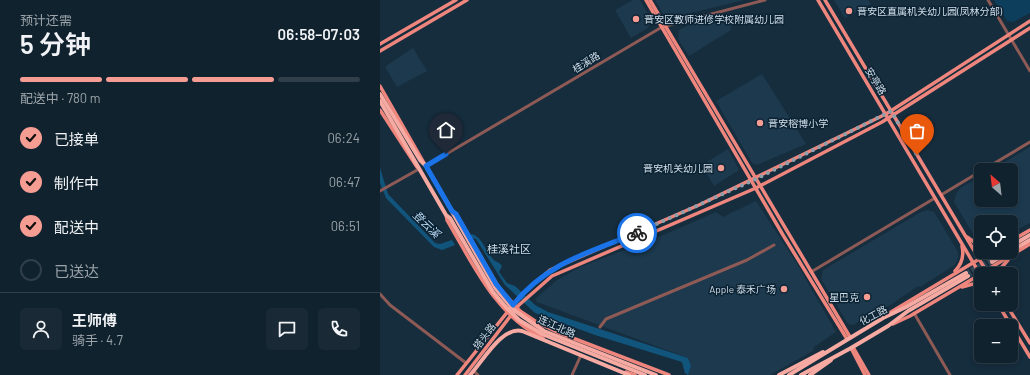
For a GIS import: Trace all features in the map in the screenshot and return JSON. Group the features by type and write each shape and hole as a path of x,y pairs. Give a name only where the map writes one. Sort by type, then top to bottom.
{"highway":[{"name":"连江北路","path":"380,94 413,152 419,169 446,215 459,230 507,304 522,317 544,331 656,375"},
{"name":"连江北路","path":"380,101 413,152 426,166 452,211 459,230 498,299 519,320 542,334 645,375"},
{"path":"1018,242 1030,235"},
{"path":"1018,248 1030,240"},
{"name":"化工路","path":"789,375 883,318 967,274 852,348 801,375"},
{"path":"470,375 501,337 510,331 522,331 629,375"},
{"path":"542,334 560,346"},
{"path":"779,375 813,356 830,349"},
{"path":"810,375 834,358"}],"main road":[{"path":"380,44 456,0"},
{"path":"380,51 467,0"},
{"path":"646,0 663,26 848,338"},
{"path":"650,0 663,26"},
{"name":"安亭路","path":"818,0 976,267"},
{"name":"安亭路","path":"825,0 974,251"},
{"path":"508,314 532,284 557,266 754,180 886,114 1030,21"},
{"path":"515,306 555,274 758,187 889,119 1030,28"},
{"path":"380,86 426,166"},
{"path":"380,110 413,163 419,169"},
{"path":"758,187 812,272 848,338"},
{"path":"452,211 456,214 496,284 515,306 536,322 557,332 669,375"},
{"path":"446,215 447,220 457,238 486,286 508,314 531,332 634,375"},
{"path":"1018,237 1030,230"},
{"path":"965,236 974,242"},
{"path":"951,276 963,258 959,239"},
{"path":"1018,249 1030,244"},
{"path":"883,318 979,259"},
{"name":"安亭路","path":"979,259 984,267"},
{"path":"993,267 1003,259"},
{"path":"888,326 974,279"},
{"path":"953,290 969,285 974,286"},
{"path":"1002,311 1030,357"},
{"path":"1010,311 1030,343"},
{"name":"塔头路","path":"457,375 508,314"},
{"name":"塔头路","path":"465,375 508,314"},
{"path":"852,348 865,375"},
{"path":"852,348 869,375"}],"street":[{"name":"桂溪路","path":"426,166 663,26 765,0"},
{"path":"988,0 1030,71"},
{"path":"994,163 1030,142"},
{"path":"380,191 419,169"},
{"path":"941,195 974,175"},
{"path":"812,272 935,198"},
{"path":"600,327 606,318 747,260 774,245"},
{"path":"380,294 390,305 466,364"},
{"path":"914,313 950,375"},
{"path":"572,375 581,354"},
{"path":"474,371 478,375"}],"shaded area":[{"name":"晋安区教师进修学校附属幼儿园","path":"633,0 640,0 651,20 648,28 631,38 615,10"},
{"path":"655,0 745,0 669,18 663,14"},
{"name":"晋安区直属机关幼儿园(凤林分部)","path":"834,0 868,0 871,4 845,18"},
{"path":"994,0 1030,0 1030,13 1013,22 1007,21"},
{"path":"728,13 731,30 689,56 678,39 679,30 689,25"},
{"path":"413,48 427,71 397,87 386,66"},
{"name":"晋安榕博小学","path":"762,74 806,144 757,165 752,163 716,101"},
{"path":"1030,147 1030,223 1018,229 1018,215 974,215 974,235 954,202 956,194 960,188 974,180 974,207 1018,207 1018,163 1003,163"},
{"name":"晋安机关幼儿园","path":"728,149 739,170 714,186 702,165"},
{"path":"380,168 388,194 435,243 440,244 452,240 455,245 442,250 434,247 386,198 380,183"},
{"path":"756,201 796,262 836,332 814,347 813,351 770,375 688,375 691,366 688,358 537,302 535,299 557,280 580,267 659,237 716,212 723,217"},
{"path":"928,210 934,212 958,252 958,258 955,265 920,287 918,286 892,304 853,325 848,324 821,279 823,270 921,212"},
{"path":"472,234 481,241 493,259 502,266 499,272 507,283 515,286 535,305 548,312 688,358 691,366 688,375 685,373 682,362 595,335 535,313 505,285 476,239 467,237"}],"tunnel":[{"path":"966,273 991,259"},
{"path":"968,276 992,262"}],"way so far":[{"path":"637,233 756,179 891,111 917,155"}],"place":[{"name":"晋安区直属机关幼儿园(凤林分部)","path":"849,11"},
{"name":"晋安区教师进修学校附属幼儿园","path":"636,19"},
{"name":"晋安榕博小学","path":"760,123"},
{"name":"晋安机关幼儿园","path":"721,168"},
{"name":"Apple 泰禾广场","path":"784,289"},
{"name":"星巴克","path":"867,297"}],"district":[{"name":"桂溪社区","path":"509,248"}],"route":[{"path":"446,154 426,166 452,211 456,214 496,284 513,305 532,284 553,268 564,262 637,233"}],"water label":[{"name":"登云溪","path":"427,224"}]}
